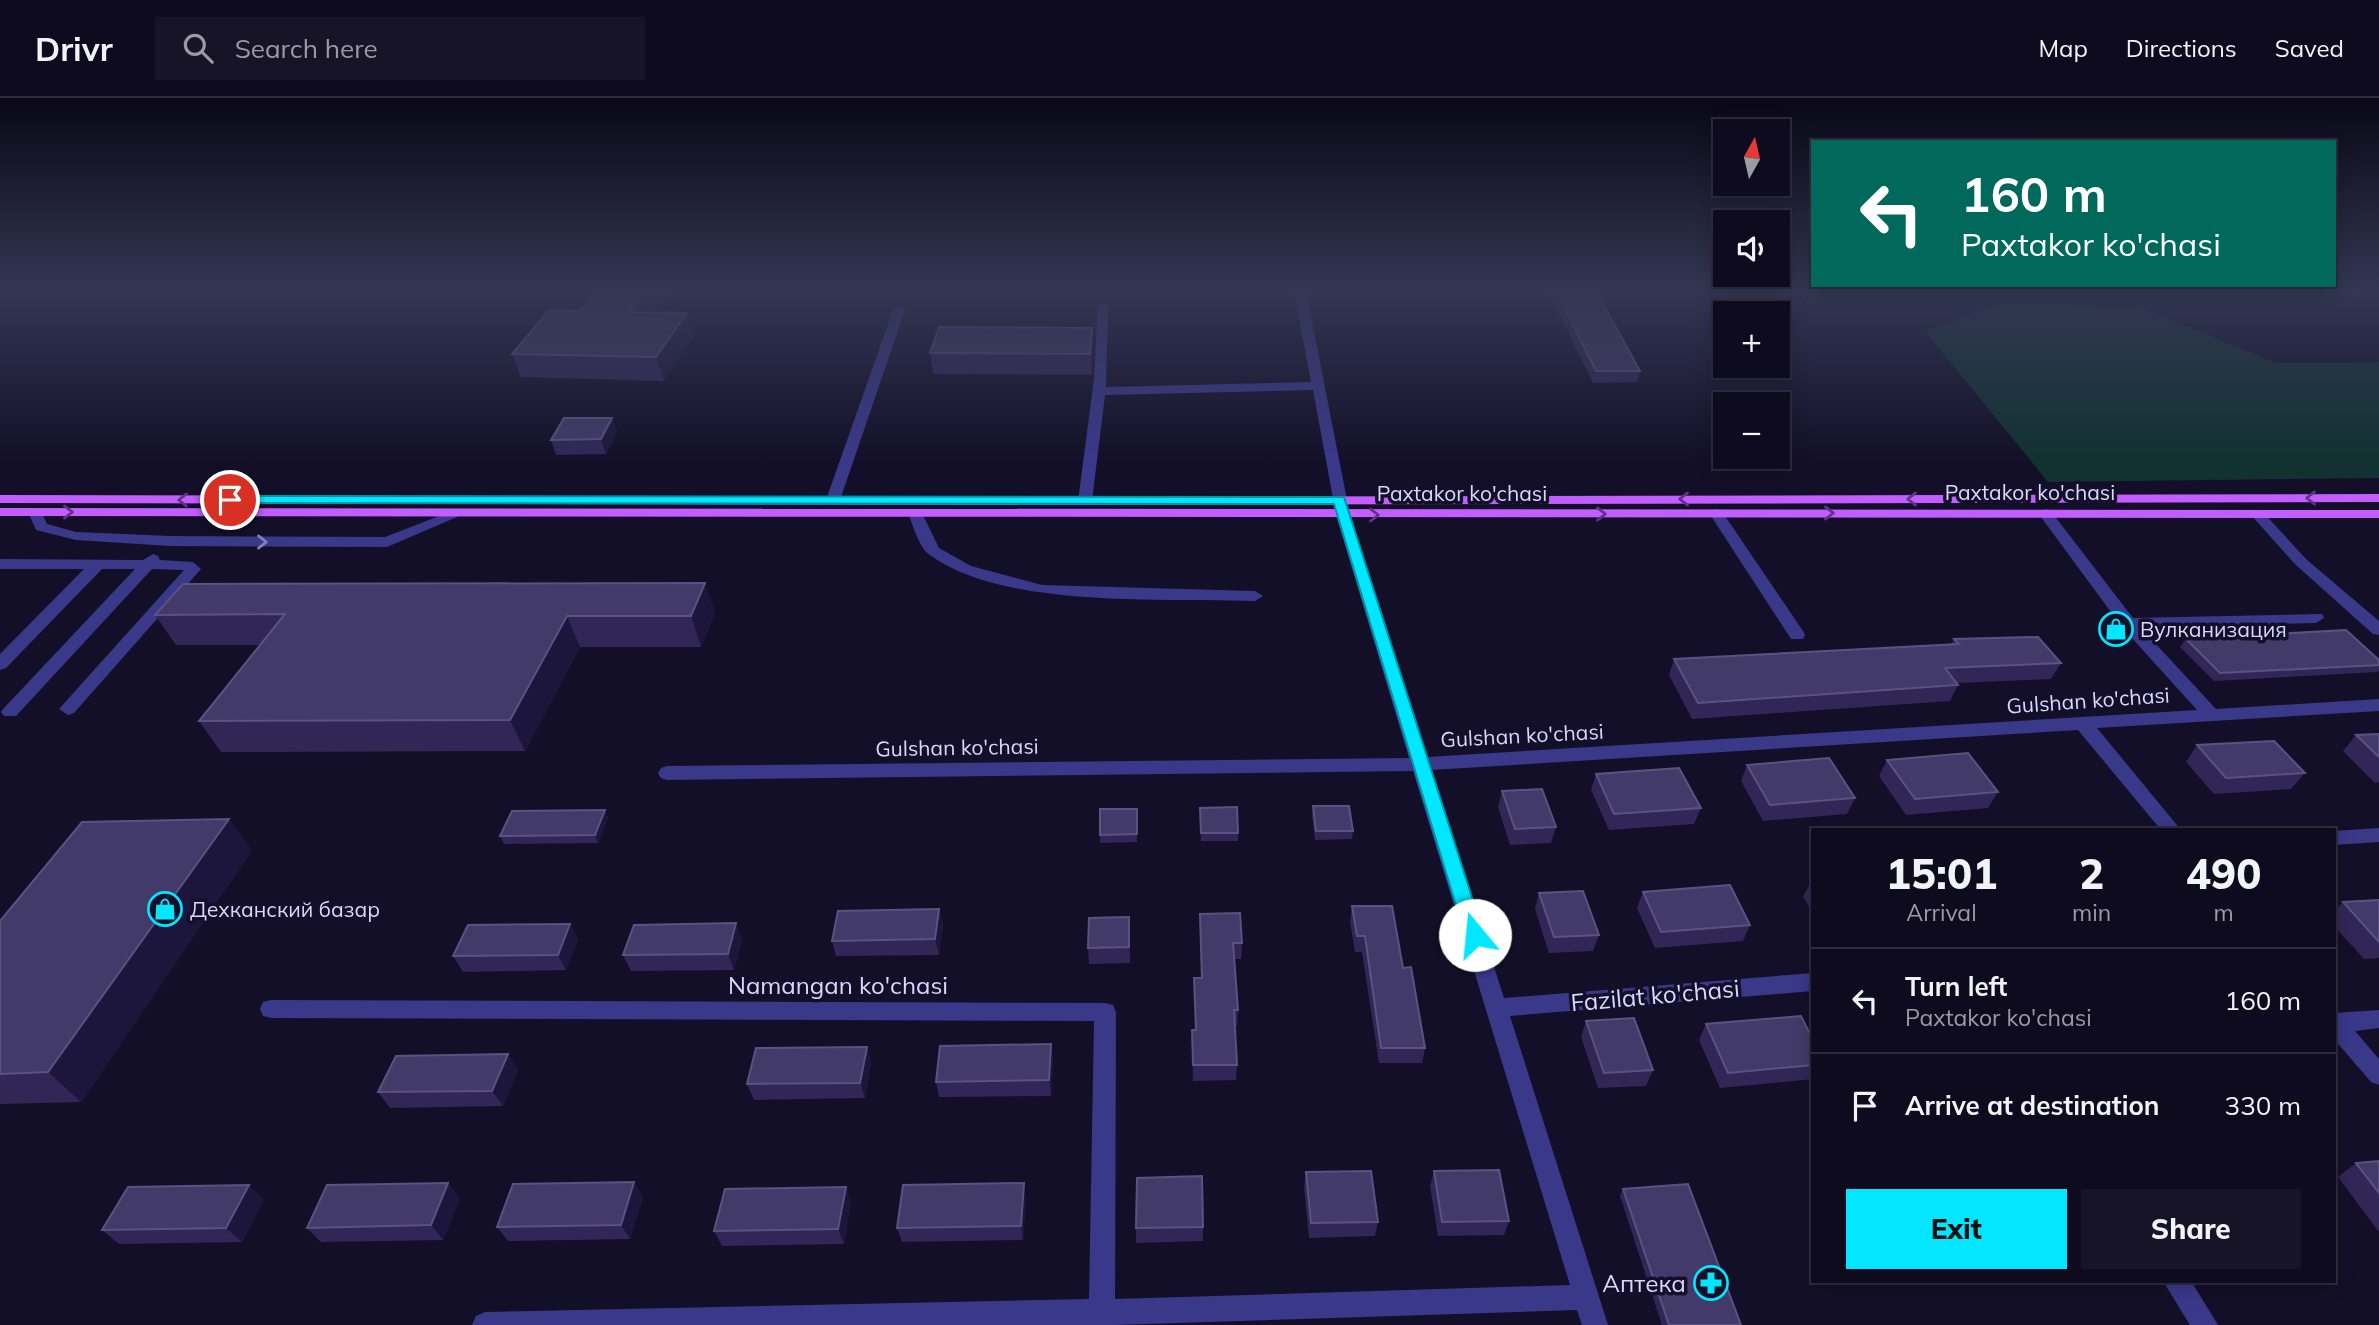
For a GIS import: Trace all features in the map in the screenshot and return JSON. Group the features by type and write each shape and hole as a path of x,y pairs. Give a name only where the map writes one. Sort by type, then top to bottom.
{"main road":[{"name":"Paxtakor ko'chasi","path":"0,512 915,513 2379,498"},
{"name":"Paxtakor ko'chasi","path":"0,499 1085,501 1716,513 2379,514"}],"street":[{"path":"832,500 886,348"},
{"path":"1085,501 1100,391 1102,348"},
{"path":"1311,348 1342,507 1595,1325"},
{"path":"1100,391 1318,386"},
{"path":"35,512 41,527 76,536 172,541 387,542 457,514"},
{"path":"915,513 933,551 966,569 1042,590 1255,596"},
{"path":"1716,513 1797,635"},
{"path":"2045,513 2128,623 2212,716"},
{"path":"2257,514 2301,562 2379,630"},
{"path":"10,712 172,541"},
{"path":"0,564 188,565 192,569 68,709"},
{"path":"0,664 98,564"},
{"path":"2128,623 2316,618"},
{"name":"Gulshan ko'chasi","path":"667,773 1422,764 2379,705"},
{"path":"2083,724 2170,828"},
{"path":"2336,838 2379,835"},
{"name":"Fazilat ko'chasi","path":"1498,1009 1811,982"},
{"name":"Namangan ko'chasi","path":"271,1009 1105,1012 1103,1318"},
{"path":"2336,1023 2379,1020"},
{"path":"2336,1024 2379,1075"},
{"path":"2177,1283 2205,1325"},
{"path":"485,1325 1103,1318 1587,1297"}],"green space":[{"path":"1939,348 2240,348 2276,363 2379,362 2379,478 2048,482"}],"building":[{"path":"517,348 662,348 656,357 512,354"},
{"path":"932,348 1090,348 1090,354 930,353"},
{"path":"1585,348 1627,348 1640,371 1596,371"},
{"path":"564,418 612,418 601,439 551,440"},
{"path":"705,583 691,616 567,616 510,720 199,721 285,614 155,615 183,584"},
{"path":"2346,630 2379,660 2379,665 2220,673 2186,639"},
{"path":"2038,637 2061,663 1945,668 1958,685 1698,703 1674,659 1959,644 1954,639"},
{"path":"2379,734 2379,757 2356,735"},
{"path":"2274,741 2305,773 2226,778 2197,745"},
{"path":"1968,753 1998,792 1915,799 1887,760"},
{"path":"1829,758 1855,798 1770,805 1747,765"},
{"path":"1679,768 1701,808 1614,814 1596,774"},
{"path":"1542,789 1556,827 1515,829 1502,791"},
{"path":"1313,806 1349,806 1353,831 1316,831"},
{"path":"1237,807 1238,833 1201,833 1200,808"},
{"path":"1100,809 1137,809 1137,834 1100,835"},
{"path":"605,810 595,835 500,836 512,811"},
{"path":"229,819 48,1072 0,1074 0,921 82,822"},
{"path":"1730,885 1750,925 1661,932 1643,892"},
{"path":"1583,891 1599,935 1554,937 1539,893"},
{"path":"2379,900 2379,942 2343,902"},
{"path":"1352,906 1392,906 1403,968 1411,967 1425,1048 1381,1048 1365,936 1357,936"},
{"path":"939,909 935,939 832,941 838,911"},
{"path":"1240,913 1242,943 1233,943 1238,1010 1234,1010 1237,1065 1193,1065 1192,1030 1196,1030 1194,978 1202,978 1200,914"},
{"path":"1129,917 1129,947 1088,948 1089,918"},
{"path":"736,923 728,954 623,955 634,925"},
{"path":"570,924 558,955 453,956 468,925"},
{"path":"1801,1016 1811,1036 1811,1065 1728,1073 1706,1024"},
{"path":"1634,1018 1653,1070 1604,1073 1586,1021"},
{"path":"1051,1044 1049,1080 936,1082 940,1046"},
{"path":"867,1047 860,1083 747,1084 756,1048"},
{"path":"508,1054 492,1091 378,1092 396,1056"},
{"path":"2379,1161 2379,1193 2356,1163"},
{"path":"1499,1170 1509,1221 1442,1222 1434,1171"},
{"path":"1371,1171 1378,1222 1311,1223 1306,1172"},
{"path":"1202,1176 1203,1227 1136,1228 1137,1178"},
{"path":"634,1182 621,1225 497,1227 513,1184"},
{"path":"448,1183 431,1225 307,1228 327,1185"},
{"path":"1024,1183 1021,1226 897,1228 903,1185"},
{"path":"1688,1184 1741,1325 1669,1325 1623,1189"},
{"path":"249,1185 226,1228 102,1230 128,1187"},
{"path":"846,1187 838,1229 714,1231 725,1189"}],"place":[{"name":"Вулканизация","path":"2116,629"},
{"name":"Дехканский базар","path":"165,909"},
{"name":"Аптека","path":"1711,1283"}],"route":[{"path":"230,500 1340,500 1475,935"}]}
